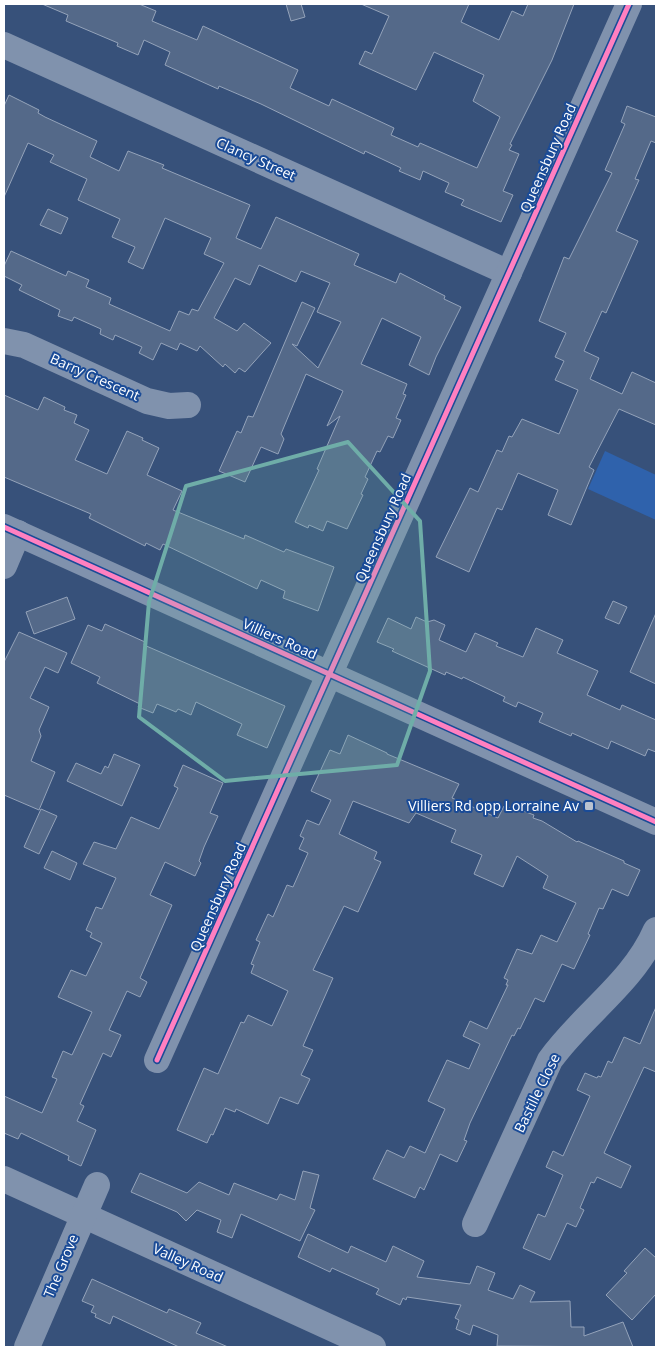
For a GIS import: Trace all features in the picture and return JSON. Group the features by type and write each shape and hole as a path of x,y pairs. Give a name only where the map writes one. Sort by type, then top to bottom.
{"street":[{"name":"Queensbury Road","path":"157,1060 629,4"},
{"name":"Clancy Street","path":"4,45 509,273"},
{"name":"Barry Crescent","path":"4,341 24,345 147,401 169,406 188,405"},
{"name":"Villiers Road","path":"11,530 656,822"},
{"path":"4,566 11,530"},
{"name":"Bastille Close","path":"476,1224 550,1060 569,1037 636,966 656,930"},
{"name":"Valley Road","path":"4,1179 373,1347"},
{"name":"The Grove","path":"27,1347 97,1185"}],"highlighted area":[{"path":"348,442 420,521 430,671 397,765 225,781 139,717 149,602 186,486"}],"shaded area":[{"path":"605,451 656,475 656,520 588,489"}],"building":[{"path":"42,4 139,4 156,11 152,21 197,40 203,26 298,70 290,88 329,106 332,99 394,128 391,135 418,147 420,143 477,168 500,117 473,101 484,75 434,52 416,90 359,64 365,51 372,54 389,16 361,4 469,4 461,22 499,40 512,11 523,16 528,4 574,4 552,60 510,144 512,145 509,150 519,154 503,191 513,195 501,222 461,205 464,200 445,192 449,183 423,171 420,180 399,171 401,168 365,151 364,154 261,104 219,86 218,89 165,65 170,52 144,40 138,55 117,46 118,43 66,21 68,15"},
{"path":"286,4 301,4 305,17 291,21"},
{"path":"9,95 39,110 38,113 45,117 97,141 90,157 119,171 128,151 164,165 162,168 250,205 236,238 261,249 276,217 359,254 354,265 396,283 400,273 445,296 444,299 461,307 429,375 409,365 421,337 382,318 361,364 407,384 403,394 406,395 396,418 401,420 393,438 388,436 380,452 377,451 365,477 368,479 361,494 363,495 347,529 327,521 323,531 309,525 308,528 295,522 319,470 317,469 340,416 327,426 343,391 306,374 281,434 284,439 278,454 261,447 245,482 219,471 237,431 241,433 248,416 253,417 302,302 315,308 297,346 292,344 318,368 341,322 317,312 330,283 301,271 296,282 259,265 250,285 235,278 214,318 237,331 244,323 271,343 245,372 239,368 235,373 225,364 223,367 200,346 197,351 180,343 177,350 161,343 153,360 139,353 142,347 115,335 113,340 100,334 101,329 74,317 72,321 58,316 60,310 19,290 22,285 4,276 4,266 11,251 66,276 68,271 89,280 86,287 111,298 109,304 170,331 179,311 189,315 192,309 198,311 224,263 204,254 211,238 165,218 143,269 128,262 135,247 112,237 120,219 78,200 87,179 50,162 54,155 28,143 4,197 4,106"},
{"path":"627,106 656,117 656,143 651,141 635,179 639,180 616,231 638,241 606,313 602,311 584,351 599,358 590,379 622,394 632,372 656,383 656,425 619,409 589,467 594,470 571,525 548,515 558,490 518,473 502,510 497,508 469,572 436,557 470,488 478,492 497,450 502,452 509,436 512,437 522,419 559,434 578,390 555,380 564,361 555,357 566,333 539,321 564,257 569,259 612,173 605,170 625,124 621,122"},
{"path":"48,209 68,218 61,234 40,225"},
{"path":"4,395 38,410 44,397 65,407 64,410 77,415 74,423 89,430 75,460 107,474 127,431 143,438 142,440 159,448 147,475 182,491 173,510 244,539 245,535 284,552 286,549 334,567 318,611 283,598 285,591 261,580 257,589 163,544 160,550 146,543 145,546 89,518 91,514 4,477"},
{"path":"67,597 75,619 34,634 26,612"},
{"path":"613,601 627,607 619,624 605,618"},
{"path":"656,613 656,684 630,672"},
{"path":"416,617 427,622 434,620 445,625 439,640 466,652 475,633 498,643 496,646 523,657 536,628 563,640 557,653 598,671 587,695 620,710 622,705 656,720 656,752 648,749 645,756 611,741 608,749 572,733 571,736 539,722 543,713 518,702 516,707 503,701 505,697 463,677 462,679 446,672 445,675 392,651 394,649 377,642 388,618 411,629"},
{"path":"105,624 145,642 144,645 285,706 267,748 237,735 242,724 196,702 191,715 178,709 176,712 157,704 153,713 138,707 140,704 97,683 100,677 71,663 88,625 102,631"},
{"path":"19,632 67,653 58,673 45,667 30,698 49,707 39,730 41,736 31,761 55,772 39,810 4,795 4,662"},
{"path":"348,735 387,754 459,784 452,798 498,818 504,806 534,815 533,818 542,821 577,842 624,861 624,863 640,870 628,896 612,889 603,909 599,908 588,934 590,935 574,969 562,964 544,1002 535,998 520,1029 518,1028 514,1036 512,1035 470,1123 464,1140 467,1141 457,1162 440,1154 424,1190 420,1187 415,1198 373,1179 387,1150 404,1158 410,1146 425,1153 445,1109 428,1101 447,1060 469,1069 480,1044 463,1036 470,1021 487,1029 508,985 506,985 508,980 504,978 517,949 532,954 541,935 557,942 576,903 543,888 548,876 517,856 503,887 474,874 482,855 451,842 456,830 416,813 409,823 353,801 339,834 377,852 374,859 381,862 358,912 344,906 313,970 333,978 303,1046 313,1050 301,1075 310,1079 298,1104 280,1097 268,1124 236,1109 235,1112 225,1108 213,1135 211,1134 207,1143 177,1130 204,1068 218,1074 241,1022 244,1023 248,1015 272,1026 288,991 251,973 254,965 251,964 260,942 256,940 268,914 273,917 287,885 293,887 308,853 299,849 304,838 300,836 307,820 319,825 331,800 311,791 330,750 340,754"},
{"path":"114,754 140,765 122,806 67,781 76,763 101,774 105,766 108,768"},
{"path":"183,765 223,783 210,813 218,816 204,847 199,861 201,863 195,876 165,862 150,895 172,905 140,978 147,982 140,997 127,991 109,1030 121,1035 111,1057 103,1053 80,1104 84,1106 77,1121 96,1130 81,1166 68,1160 69,1156 21,1133 18,1139 4,1133 4,1096 42,1113 57,1079 52,1077 63,1051 72,1055 92,1012 58,997 71,970 86,976 102,943 90,937 92,933 86,930 96,907 102,909 116,878 83,864 94,842 116,849 131,817 159,829 178,788 174,786"},
{"path":"41,809 57,816 39,854 24,847"},
{"path":"52,851 77,863 70,880 44,868"},
{"path":"656,1007 656,1072 644,1067 604,1153 631,1166 621,1188 597,1177 594,1183 591,1182 580,1208 584,1210 576,1227 567,1223 550,1260 523,1248 538,1214 545,1217 563,1175 546,1167 553,1151 563,1156 590,1096 577,1090 585,1073 597,1078 598,1076 601,1077 608,1061 612,1063 624,1037 640,1044"},
{"path":"303,1171 319,1175 310,1208 315,1210 300,1241 241,1214 232,1238 217,1232 221,1220 197,1210 186,1221 177,1212 131,1192 140,1173 187,1193 199,1182 229,1195 234,1183 277,1200 280,1194 295,1200"},
{"path":"308,1234 348,1253 351,1246 386,1262 393,1246 424,1261 417,1277 470,1284 477,1266 495,1273 488,1290 513,1299 520,1285 535,1292 530,1302 570,1301 571,1327 584,1327 584,1336 623,1322 633,1347 497,1346 498,1335 473,1325 470,1335 456,1329 459,1320 455,1318 461,1305 407,1297 406,1300 403,1298 400,1305 376,1294 379,1289 332,1268 330,1272 298,1257"},
{"path":"645,1248 656,1258 656,1294 632,1320 606,1295 627,1273 624,1271"},
{"path":"92,1279 167,1313 169,1309 201,1323 196,1333 228,1347 179,1347 113,1316 110,1324 95,1317 96,1314 91,1312 94,1306 82,1301"}],"cycle path":[{"path":"157,1060 629,4"},
{"path":"4,527 656,822"}],"place":[{"name":"Villiers Rd opp Lorraine Av","path":"589,806"}]}
